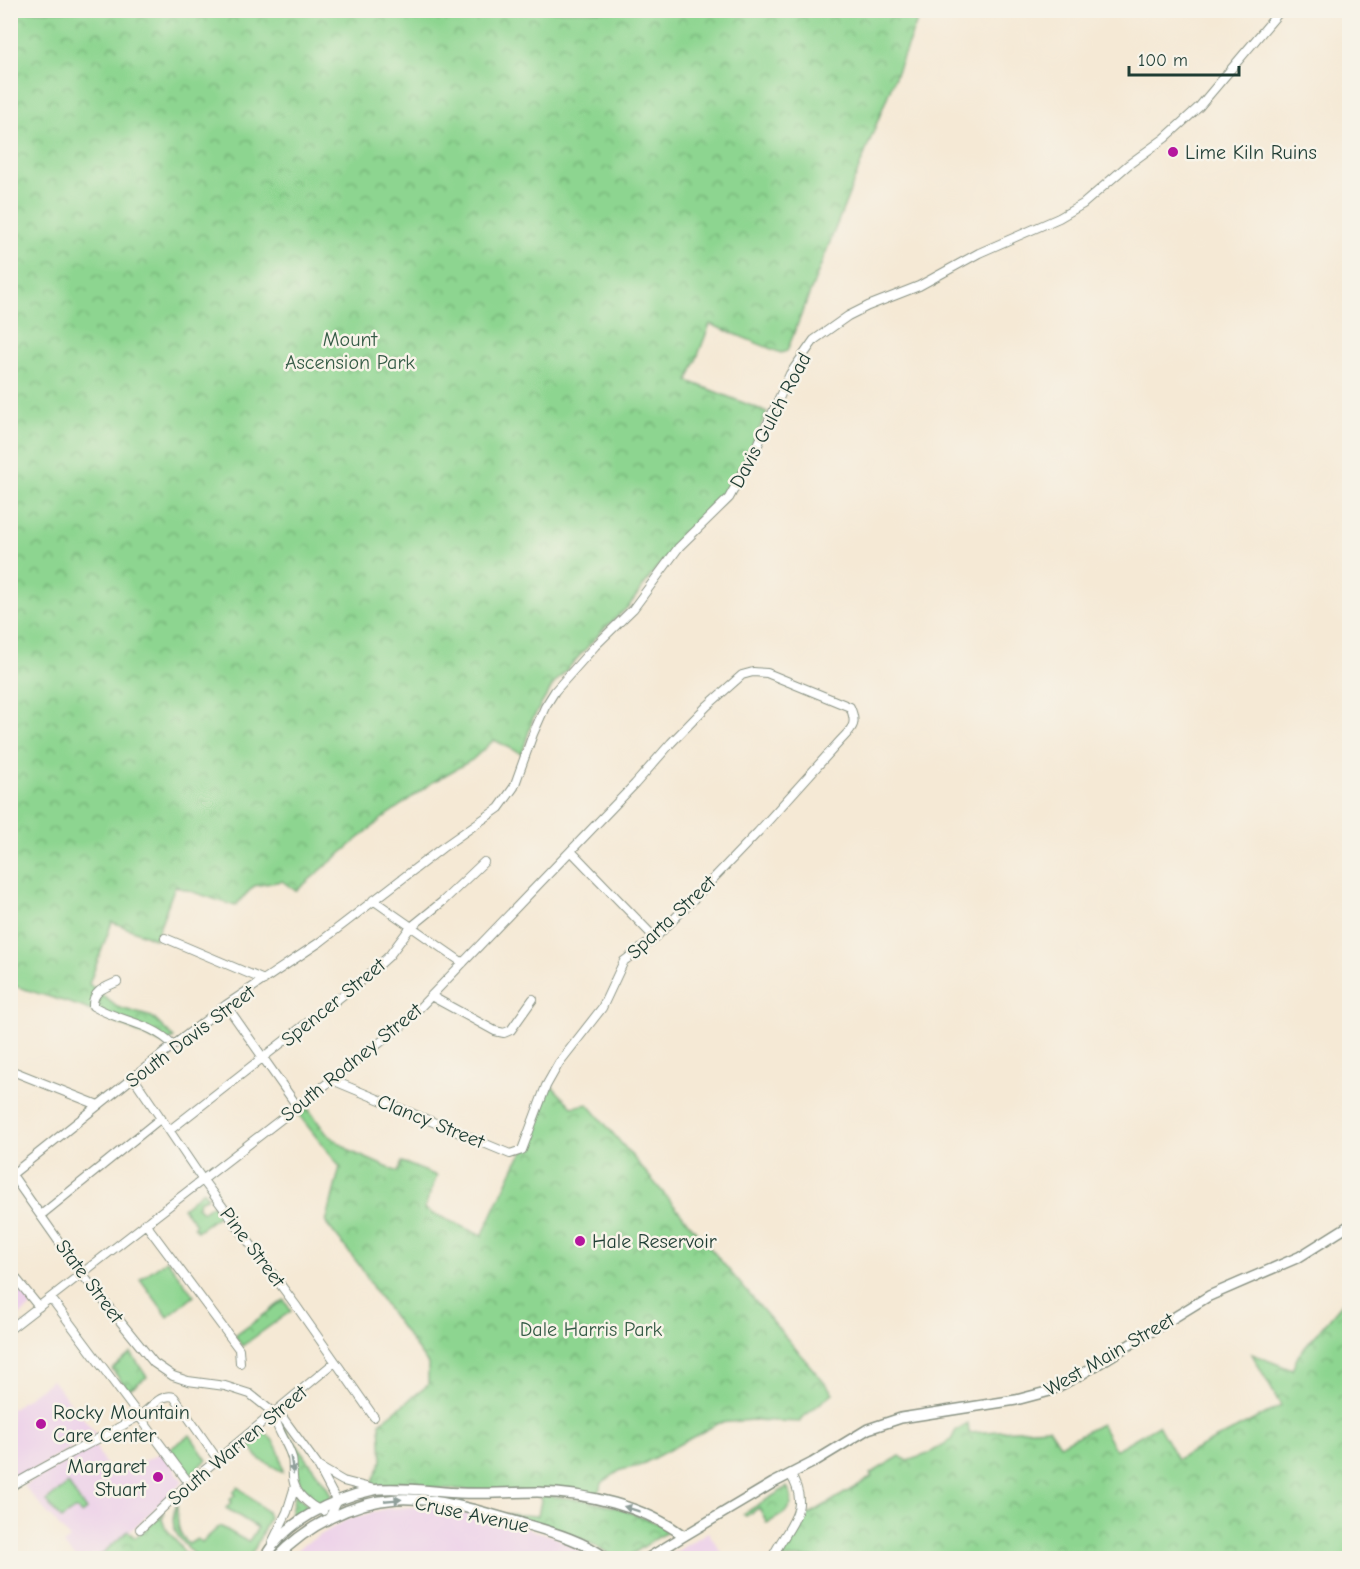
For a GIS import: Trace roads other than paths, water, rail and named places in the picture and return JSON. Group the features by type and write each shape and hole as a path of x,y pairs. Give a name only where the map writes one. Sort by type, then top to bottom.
{"street":[{"name":"Davis Gulch Road","path":"373,900 456,838 494,813 504,802 517,780 541,715 555,691 595,646 633,609 679,547 729,498 757,447 790,374 814,340 838,322 868,306 919,286 979,253 1059,218 1083,204 1128,165 1165,138 1199,106 1281,10"},
{"name":"South Rodney Street","path":"10,1329 404,1024 708,705 742,675 753,672 767,673"},
{"name":"Sparta Street","path":"525,1141 546,1086 559,1063 602,1008 624,961 655,938 764,825 853,727 855,718 850,707 767,673"},
{"path":"571,851 655,938"},
{"name":"Spencer Street","path":"170,1130 366,977 389,956 411,928 484,862"},
{"path":"373,900 463,963"},
{"name":"South Davis Street","path":"11,1174 173,1045 226,1005 322,940 373,900"},
{"path":"165,938 264,981"},
{"path":"117,982 100,990 94,996 93,1006 107,1014 163,1034 173,1045"},
{"path":"431,996 495,1031 504,1033 511,1030 533,999"},
{"path":"226,1005 297,1106"},
{"path":"10,1070 98,1105"},
{"name":"Pine Street","path":"133,1077 202,1179 374,1417"},
{"name":"Clancy Street","path":"332,1080 510,1154 522,1150 525,1141"},
{"path":"41,1215 161,1118"},
{"name":"State Street","path":"11,1174 81,1273 147,1357 163,1371 180,1378 225,1386 250,1394 283,1418 318,1466 337,1502"},
{"path":"145,1223 239,1349 240,1363"},
{"name":"West Main Street","path":"648,1558 868,1429 890,1420 1039,1395 1061,1386 1209,1296 1299,1257 1350,1225"},
{"path":"10,1271 39,1307"},
{"path":"51,1298 189,1483"},
{"name":"South Warren Street","path":"140,1529 189,1483 335,1362"},
{"path":"10,1487 140,1415 170,1395 174,1397 218,1460"},
{"path":"270,1548 287,1512 295,1486 292,1458 284,1439 275,1426 275,1414"},
{"path":"318,1466 354,1485 375,1490"},
{"path":"772,1558 798,1511 801,1499 790,1474"},
{"path":"295,1486 304,1499 332,1516 337,1502"},
{"name":"Cruse Avenue","path":"264,1558 270,1548 303,1518 318,1509 375,1490 472,1493 539,1492 586,1498 647,1514 684,1536"},
{"name":"Cruse Avenue","path":"276,1558 299,1537 332,1516 380,1502 417,1500 461,1507 554,1533 596,1551 606,1558"}],"place":[{"name":"Lime Kiln Ruins","path":"1173,152"},
{"name":"Hale Reservoir","path":"580,1241"},
{"name":"Rocky Mountain Care Center","path":"41,1424"},
{"name":"Margaret Stuart","path":"158,1477"}],"park label":[{"name":"Mount Ascension Park","path":"350,350"},
{"name":"Dale Harris Park","path":"591,1329"}]}
